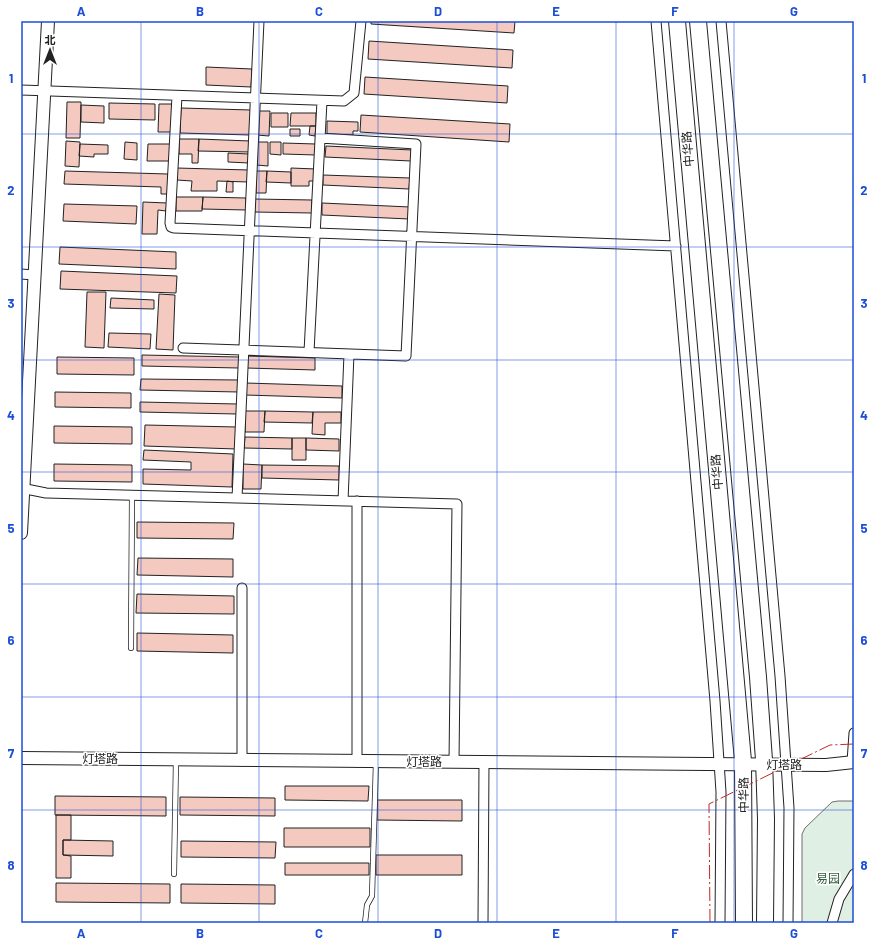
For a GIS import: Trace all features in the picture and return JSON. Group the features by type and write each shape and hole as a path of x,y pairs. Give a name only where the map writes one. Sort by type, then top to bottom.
{"highway":[{"name":"中华路","path":"677,21 737,678 743,764 744,923"},
{"name":"中华路","path":"698,21 758,677 766,819 765,923"}],"street":[{"path":"21,533 22,489 48,21"},
{"path":"237,498 259,21"},
{"path":"21,90 344,101 354,93 361,21"},
{"path":"656,21 721,792 720,923"},
{"path":"720,21 780,676 789,808 788,923"},
{"path":"177,96 171,227 676,246"},
{"path":"309,352 322,101"},
{"path":"183,348 406,356 416,144 320,138"},
{"path":"21,274 34,275"},
{"path":"342,501 348,354"},
{"path":"22,489 46,493 457,504 454,762"},
{"path":"357,501 357,762"},
{"path":"242,588 242,760"},
{"path":"853,765 854,733"},
{"name":"灯塔路","path":"21,758 853,765"},
{"path":"483,923 484,762"},
{"path":"832,923 839,899 854,874"}],"lane":[{"path":"131,648 132,495"},
{"path":"174,874 176,760"},
{"path":"365,923 367,905 372,896 376,762"}],"green space":[{"name":"易园","path":"854,801 854,923 802,923 802,834 805,828 832,802"}],"building":[{"path":"371,21 515,21 514,33 371,24"},
{"path":"369,41 513,50 512,68 368,59"},
{"path":"206,67 252,69 251,87 206,85"},
{"path":"365,77 508,86 507,103 364,94"},
{"path":"67,102 81,102 80,138 66,138"},
{"path":"109,103 155,104 155,120 109,119"},
{"path":"159,104 174,104 171,132 158,132"},
{"path":"81,105 104,106 104,123 81,122"},
{"path":"181,108 251,110 250,135 180,133"},
{"path":"258,111 270,111 269,136 257,135"},
{"path":"271,113 288,113 288,127 271,127"},
{"path":"291,113 316,113 316,126 290,126"},
{"path":"361,115 510,124 509,142 360,132"},
{"path":"327,121 358,122 358,131 353,131 353,135 327,134"},
{"path":"310,126 316,126 315,136 309,135"},
{"path":"290,129 300,129 300,136 290,136"},
{"path":"179,139 199,139 198,163 192,163 192,154 179,154"},
{"path":"199,139 250,141 250,152 198,151"},
{"path":"66,141 80,142 79,167 65,166"},
{"path":"125,142 137,143 137,160 124,159"},
{"path":"257,142 268,142 268,166 256,165"},
{"path":"270,142 281,142 281,155 270,154"},
{"path":"283,143 316,144 316,155 283,154"},
{"path":"80,144 108,145 108,154 94,154 94,157 79,156"},
{"path":"148,144 170,144 170,161 147,161"},
{"path":"326,146 412,150 411,161 325,157"},
{"path":"228,153 249,154 249,163 228,162"},
{"path":"177,168 249,170 248,182 217,181 217,191 191,191 192,181 177,180"},
{"path":"291,168 316,169 315,181 309,181 309,186 291,186"},
{"path":"65,171 168,174 168,194 161,194 161,187 64,184"},
{"path":"256,171 267,171 266,193 256,193"},
{"path":"267,171 291,172 291,183 266,182"},
{"path":"323,175 410,178 409,189 323,185"},
{"path":"227,181 233,182 233,192 226,192"},
{"path":"176,197 203,197 202,211 176,211"},
{"path":"203,197 246,198 246,210 202,209"},
{"path":"254,199 312,200 312,213 254,212"},
{"path":"143,202 167,203 166,211 158,210 157,234 142,234"},
{"path":"322,203 410,207 409,219 322,215"},
{"path":"64,204 137,206 136,224 63,221"},
{"path":"60,247 176,252 176,269 59,264"},
{"path":"61,271 177,276 176,293 60,289"},
{"path":"87,292 106,292 104,348 85,347"},
{"path":"159,294 175,295 173,350 156,349"},
{"path":"111,298 154,300 154,309 110,308"},
{"path":"109,333 151,334 150,349 108,347"},
{"path":"142,355 239,357 239,368 142,366"},
{"path":"246,356 315,358 315,370 246,368"},
{"path":"57,357 134,358 134,375 57,374"},
{"path":"141,379 239,380 239,392 140,390"},
{"path":"246,383 342,386 342,398 245,395"},
{"path":"55,392 131,393 131,408 55,407"},
{"path":"140,402 238,404 237,414 140,412"},
{"path":"245,411 265,411 264,432 245,432"},
{"path":"265,411 313,412 312,423 264,422"},
{"path":"313,412 341,412 341,423 325,423 325,435 312,434"},
{"path":"145,425 237,427 237,449 144,446"},
{"path":"54,426 132,427 132,444 54,443"},
{"path":"245,437 292,438 292,449 244,448"},
{"path":"292,438 306,438 306,460 292,460"},
{"path":"306,438 339,439 339,451 306,450"},
{"path":"144,450 233,454 232,487 143,484 143,469 191,470 191,462 143,460"},
{"path":"54,464 132,465 132,482 54,481"},
{"path":"243,464 262,465 261,489 243,489"},
{"path":"262,465 339,466 339,480 262,478"},
{"path":"137,522 234,523 233,539 137,538"},
{"path":"138,558 233,559 233,577 137,575"},
{"path":"137,594 234,596 234,614 136,613"},
{"path":"137,633 233,635 233,653 137,651"},
{"path":"285,786 369,786 368,801 285,800"},
{"path":"55,796 166,797 166,816 55,815"},
{"path":"180,797 275,798 275,816 180,815"},
{"path":"377,800 462,800 462,821 377,820"},
{"path":"56,815 71,815 71,840 63,840 63,855 71,856 71,878 56,878"},
{"path":"284,828 370,828 370,847 284,847"},
{"path":"63,840 113,841 113,856 63,855"},
{"path":"181,841 276,842 275,858 181,857"},
{"path":"376,855 462,855 462,875 376,875"},
{"path":"285,863 369,863 369,875 285,875"},
{"path":"56,883 170,884 170,903 56,902"},
{"path":"181,884 275,885 275,904 181,903"}],"power":[{"path":"710,923 709,804 830,745 854,744"}]}
